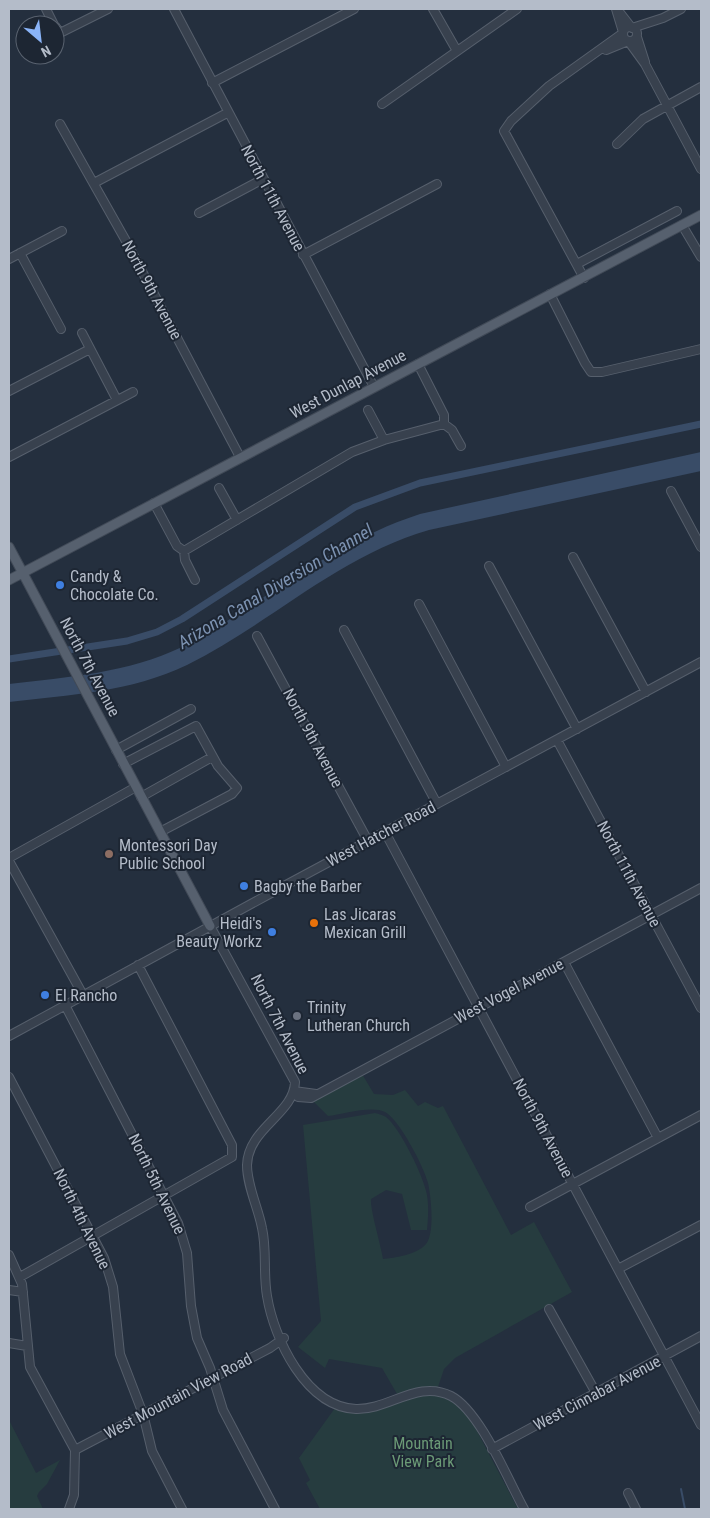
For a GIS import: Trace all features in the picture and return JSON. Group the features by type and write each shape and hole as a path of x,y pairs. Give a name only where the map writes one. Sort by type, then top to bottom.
{"main road":[{"name":"West Dunlap Avenue","path":"9,580 701,215"},
{"name":"North 7th Avenue","path":"9,547 210,926"}],"street":[{"path":"65,25 108,9"},
{"name":"North 11th Avenue","path":"174,9 374,387"},
{"path":"212,83 354,9"},
{"path":"433,9 456,51"},
{"path":"382,104 517,9"},
{"path":"616,9 632,27 637,36 645,64"},
{"path":"616,9 623,33 645,64 701,169"},
{"path":"584,278 504,131 511,121 549,86 623,33 632,27 662,18 681,9"},
{"path":"599,52 628,41 662,18"},
{"path":"617,144 643,119 701,87"},
{"path":"94,183 227,112"},
{"name":"North 9th Avenue","path":"60,124 82,168 94,183 240,457"},
{"path":"198,213 263,179"},
{"path":"303,255 437,184"},
{"path":"576,264 677,211"},
{"path":"682,225 701,257"},
{"path":"9,259 62,231"},
{"path":"20,253 61,329"},
{"path":"550,294 585,364 591,372 602,372 701,349"},
{"path":"82,333 117,400"},
{"path":"9,391 90,349"},
{"path":"418,364 444,415 444,424"},
{"path":"9,457 133,392"},
{"path":"368,410 384,440"},
{"path":"184,551 341,458 384,440 444,424"},
{"path":"444,424 452,430 461,446"},
{"path":"219,488 237,520"},
{"path":"671,491 701,547"},
{"path":"154,502 177,546 184,551"},
{"path":"184,551 184,560 195,580"},
{"path":"573,557 646,692"},
{"path":"489,566 577,729"},
{"path":"419,604 506,767"},
{"path":"344,630 437,804"},
{"name":"North 9th Avenue","path":"257,636 368,841"},
{"name":"West Hatcher Road","path":"9,1036 701,662"},
{"path":"116,750 191,709"},
{"path":"124,764 196,726 212,757 237,788 232,794 160,832"},
{"name":"North 11th Avenue","path":"557,740 701,1008"},
{"path":"141,797 212,757"},
{"path":"83,995 9,859 136,787"},
{"name":"North 9th Avenue","path":"385,832 701,1425"},
{"name":"West Vogel Avenue","path":"294,1091 318,1094 701,888"},
{"name":"North 7th Avenue","path":"210,926 295,1082 294,1091 256,1138 248,1155 247,1165 249,1180 263,1229 266,1294 271,1314 276,1318 282,1340 296,1370 302,1374 318,1395 332,1404 346,1408 371,1408 416,1392 440,1392 452,1396 470,1412 492,1449"},
{"path":"564,962 658,1138"},
{"path":"20,1276 166,1196 232,1157 232,1145 138,965"},
{"name":"North 5th Avenue","path":"65,1005 166,1196 184,1238 193,1322 223,1410 275,1509"},
{"name":"North 4th Avenue","path":"9,1077 104,1258 113,1287 120,1354 143,1414 152,1451 182,1509"},
{"path":"530,1207 701,1115"},
{"path":"618,1270 701,1225"},
{"path":"9,1255 20,1276 30,1367 75,1450 74,1496 69,1509"},
{"path":"9,1290 23,1292"},
{"path":"550,1309 596,1393"},
{"name":"West Cinnabar Avenue","path":"492,1449 701,1336"},
{"name":"West Mountain View Road","path":"75,1450 282,1340"},
{"path":"9,1343 27,1346"},
{"path":"492,1449 524,1509"},
{"path":"628,1493 636,1509"}],"green space":[{"path":"362,1074 374,1094 393,1095 405,1090 418,1106 425,1102 438,1108 443,1106 511,1235 534,1222 572,1292 455,1358 444,1369 438,1387 416,1388 397,1394 382,1368 329,1359 325,1368 298,1347 321,1321 303,1125 375,1113 386,1117 398,1131 416,1165 427,1195 428,1213 427,1230 411,1230 402,1194 386,1190 371,1199 383,1259 418,1250 426,1244 431,1232 431,1205 426,1176 404,1133 391,1116 380,1110 373,1109 328,1116 313,1101"},
{"name":"Mountain View Park","path":"425,1394 445,1397 468,1414 518,1509 320,1509 306,1483 310,1480 299,1458 335,1408 359,1412 381,1408"},
{"path":"9,1420 36,1473 60,1460 47,1484 37,1496 43,1509 9,1509"}],"water":[{"path":"701,452 701,471 429,530 396,542 364,556 334,573 247,630 187,665 166,674 122,687 100,691 9,702 9,684 97,673 140,663 182,647 214,630 329,556 373,533 420,514"}],"waterway":[{"name":"Arizona Canal Diversion Channel","path":"9,659 127,641 157,632 182,619 355,507 420,483 701,424"},
{"path":"681,1489 685,1509"}],"place":[{"name":"Candy & Chocolate Co.","path":"60,585"},
{"name":"Montessori Day Public School","path":"109,854"},
{"name":"Bagby the Barber","path":"244,886"},
{"name":"Las Jicaras Mexican Grill","path":"314,923"},
{"name":"Heidi's Beauty Workz","path":"272,932"},
{"name":"El Rancho","path":"45,995"},
{"name":"Trinity Lutheran Church","path":"297,1016"}]}
